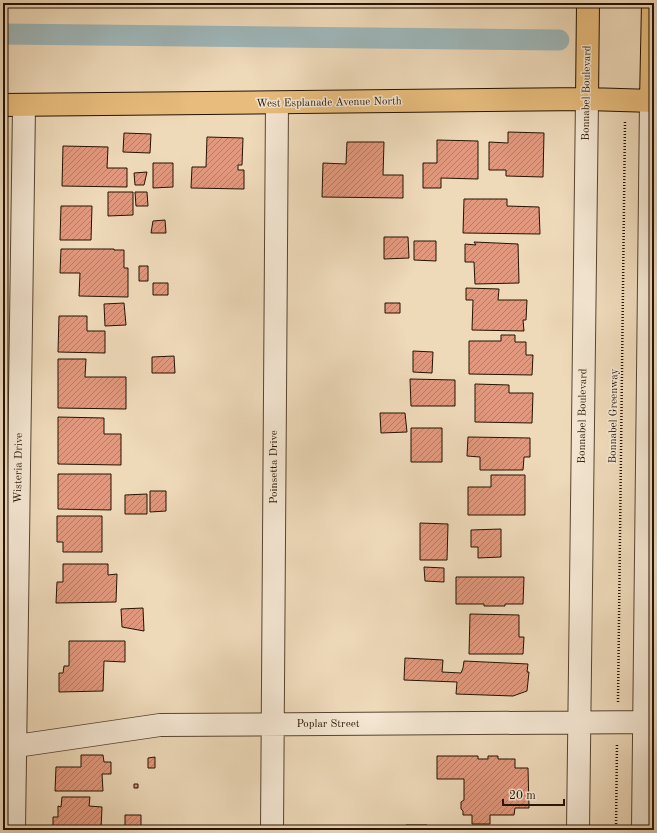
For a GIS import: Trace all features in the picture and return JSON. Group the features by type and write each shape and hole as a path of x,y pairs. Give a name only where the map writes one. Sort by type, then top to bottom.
{"main road":[{"name":"Bonnabel Boulevard","path":"586,99 588,3"},
{"path":"653,3 653,101"},
{"name":"West Esplanade Avenue North","path":"3,105 24,106 586,99 653,101"}],"street":[{"name":"Bonnabel Boulevard","path":"578,830 586,99"},
{"path":"643,830 649,722 653,101"},
{"name":"Poinsetta Drive","path":"272,830 277,103"},
{"name":"Wisteria Drive","path":"14,830 9,747 24,106"},
{"name":"Poplar Street","path":"9,747 160,725 649,722"}],"path":[{"name":"Bonnabel Greenway","path":"616,830 625,123 629,100"}],"building":[{"path":"508,132 544,133 543,177 506,176 506,170 489,170 489,142 508,143"},
{"path":"124,133 151,134 150,153 123,152"},
{"path":"207,137 243,138 242,165 238,165 238,170 244,170 244,189 191,188 192,167 206,167"},
{"path":"437,140 478,141 478,179 441,178 441,188 423,188 423,163 437,163"},
{"path":"347,142 384,142 383,175 403,175 403,198 322,197 323,163 346,164"},
{"path":"63,146 108,147 107,168 127,168 127,187 62,186"},
{"path":"153,163 173,163 173,187 153,188"},
{"path":"147,172 144,185 135,185 134,173"},
{"path":"108,192 133,192 133,215 108,216"},
{"path":"135,192 147,192 148,206 136,206"},
{"path":"464,199 507,199 507,206 539,207 540,234 463,233"},
{"path":"61,206 92,206 91,240 60,240"},
{"path":"165,220 166,233 151,233 153,221"},
{"path":"384,237 408,237 409,258 384,259"},
{"path":"414,241 436,241 436,261 414,260"},
{"path":"474,242 518,244 519,283 475,284 474,262 465,262 465,244 476,245"},
{"path":"61,249 124,250 124,268 128,268 128,297 79,296 80,273 60,273"},
{"path":"139,266 148,266 148,281 139,281"},
{"path":"153,283 168,283 168,295 153,295"},
{"path":"466,288 499,289 498,300 527,300 526,320 523,320 524,331 472,330 473,300 466,300"},
{"path":"124,303 126,325 105,326 104,304"},
{"path":"385,303 400,303 400,313 385,313"},
{"path":"59,316 87,316 87,331 105,331 105,353 58,352"},
{"path":"501,335 515,335 515,342 526,342 526,355 533,355 532,375 469,374 469,341 501,341"},
{"path":"413,351 433,352 432,373 413,372"},
{"path":"174,356 175,373 152,373 152,357"},
{"path":"58,359 86,359 85,377 126,377 126,409 58,408"},
{"path":"410,379 455,380 455,406 411,406"},
{"path":"475,384 509,385 509,393 533,393 532,423 475,422"},
{"path":"380,413 405,413 407,432 381,433"},
{"path":"58,417 104,418 104,434 121,434 121,465 58,464"},
{"path":"411,428 442,428 442,462 411,462"},
{"path":"468,437 530,438 530,457 524,457 523,470 480,470 480,457 467,456"},
{"path":"58,474 111,474 111,510 58,509"},
{"path":"491,475 525,475 525,515 468,515 468,487 491,487"},
{"path":"150,491 166,491 166,511 150,512"},
{"path":"147,494 147,514 125,514 125,495"},
{"path":"57,516 102,516 102,552 63,552 63,542 57,542"},
{"path":"420,523 448,524 447,560 420,560"},
{"path":"501,529 501,557 478,558 478,547 471,547 471,530"},
{"path":"63,564 108,564 108,575 117,574 116,602 56,603 57,582 63,582"},
{"path":"424,567 444,568 444,582 425,581"},
{"path":"456,577 524,577 523,604 484,606 484,604 456,604"},
{"path":"143,608 144,631 122,627 121,609"},
{"path":"470,614 519,615 519,637 524,637 523,654 469,654"},
{"path":"69,641 125,641 125,662 104,661 103,691 59,692 59,673 63,673 64,666 69,666"},
{"path":"405,658 443,660 442,672 461,673 464,661 528,664 527,672 529,672 527,691 513,696 456,694 457,682 404,680"},
{"path":"81,755 103,755 104,762 111,762 111,774 102,774 103,791 55,791 56,767 81,767"},
{"path":"437,756 478,756 478,759 488,759 488,756 498,756 498,759 515,759 515,768 528,768 529,808 515,808 514,815 490,815 490,824 472,824 472,815 463,815 463,811 461,809 461,802 464,800 464,779 437,779"},
{"path":"155,757 155,768 148,768 148,758"},
{"path":"134,784 138,784 138,788 134,788"},
{"path":"62,797 90,797 89,806 102,807 101,830 53,830 53,817 58,817 58,806 61,807"},
{"path":"125,815 141,815 141,830 125,830"},
{"path":"406,825 427,825 426,830 406,830"}],"waterway":[{"path":"3,34 559,40"}]}
